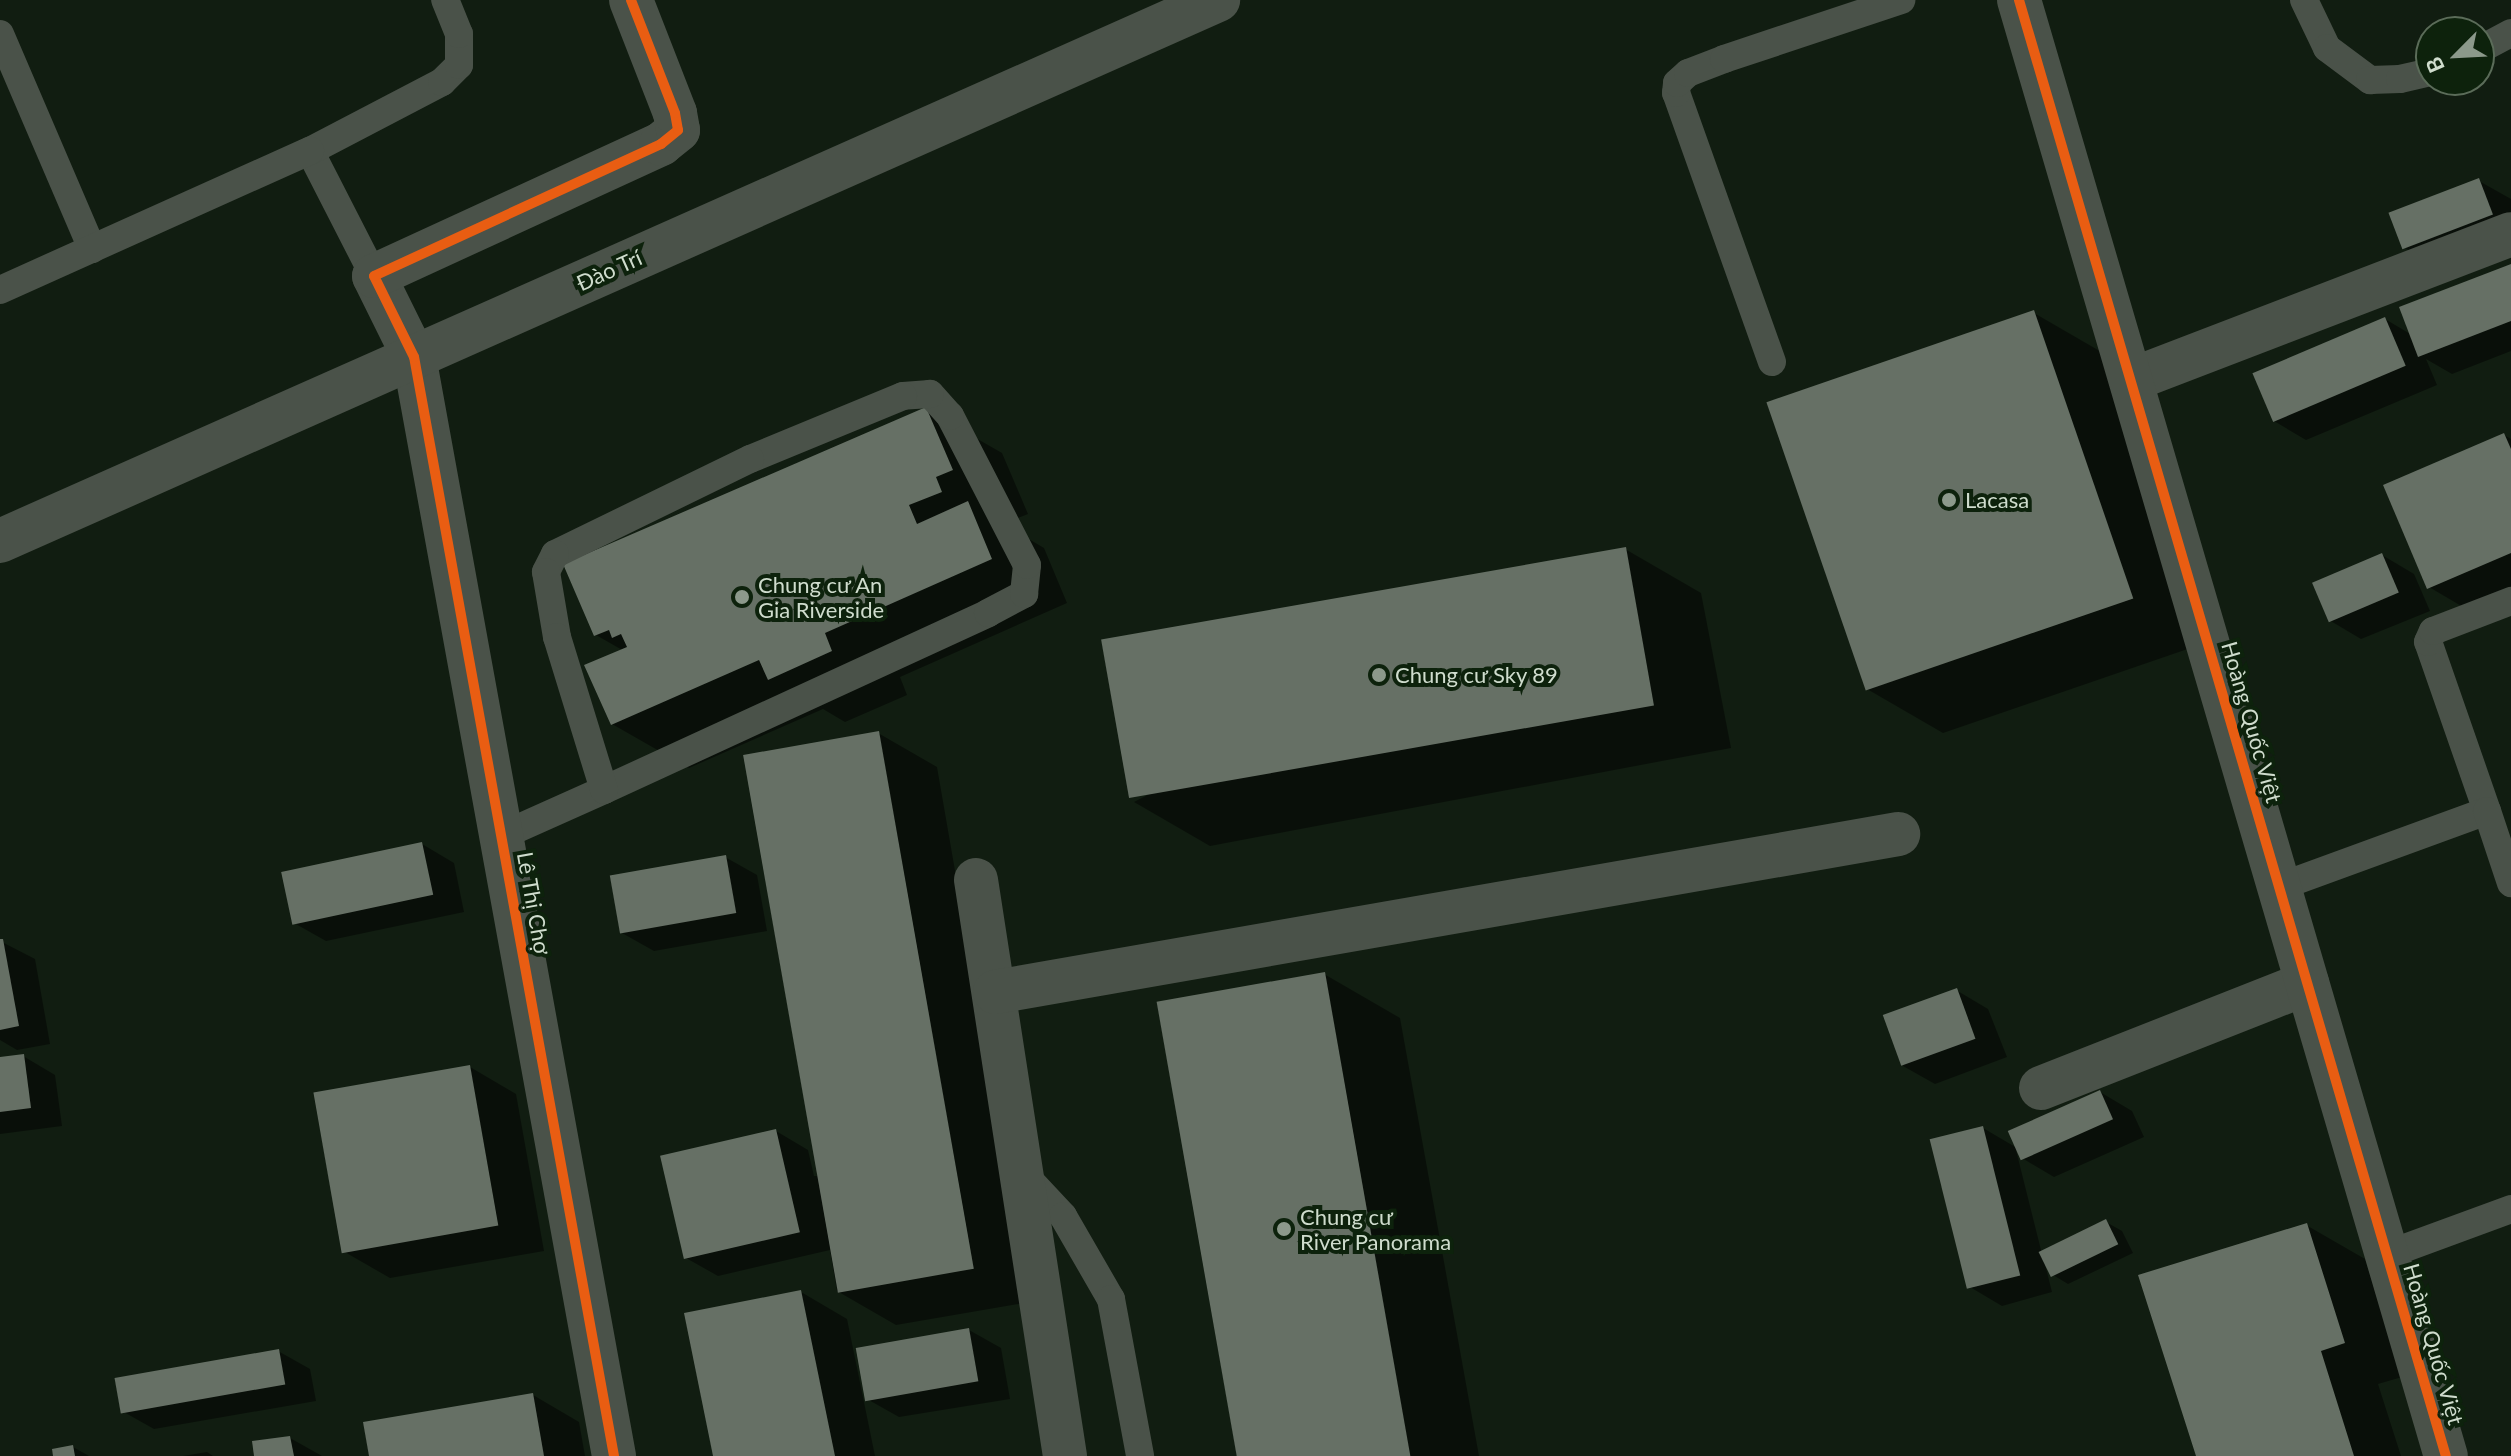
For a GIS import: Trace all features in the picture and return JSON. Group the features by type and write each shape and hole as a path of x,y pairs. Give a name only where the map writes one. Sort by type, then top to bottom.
{"street":[{"path":"374,276 661,144 678,130 675,113 631,0"},
{"name":"Đào Trí","path":"0,541 1218,0"},
{"name":"Hoàng Quốc Việt","path":"2019,0 2446,1456"},
{"path":"2131,380 2511,234"},
{"name":"Lê Thị Chợ","path":"374,276 414,357 614,1456"},
{"path":"995,992 1898,834"},
{"path":"976,880 1065,1456"},
{"path":"2041,1088 2307,983"}],"lane":[{"path":"0,290 310,151 442,82 459,65 459,34 445,0"},
{"path":"1772,362 1676,93 1677,83 1688,73 1724,59 1901,0"},
{"path":"2304,0 2327,48 2370,80 2415,76"},
{"path":"0,34 92,249"},
{"path":"310,151 374,276"},
{"path":"501,836 604,790 1024,594 1027,565 950,416 930,394 903,396 750,459 555,554 546,572 557,637 604,790"},
{"path":"2511,601 2433,631 2428,642 2511,883"},
{"path":"2279,887 2487,811"},
{"path":"1022,1171 1063,1216 1111,1299 1140,1456"},
{"path":"2386,1255 2511,1209"}],"building":[{"path":"2479,178 2493,214 2402,249 2388,213"},
{"path":"2511,264 2511,321 2418,357 2399,307"},
{"name":"Lacasa","path":"2034,310 2133,598 1866,691 1766,402"},
{"path":"2385,317 2406,366 2273,422 2252,373"},
{"name":"Chung cư An Gia Riverside","path":"926,407 953,470 936,477 942,492 909,505 917,524 968,501 992,559 825,633 832,651 768,680 759,660 611,725 584,665 627,647 621,634 612,638 609,630 594,636 563,564"},
{"path":"2504,433 2511,449 2511,553 2427,589 2383,485"},
{"name":"Chung cư Sky 89","path":"1626,547 1654,706 1129,798 1101,640"},
{"path":"2382,553 2399,593 2329,622 2312,583"},
{"path":"879,731 974,1269 838,1293 743,755"},
{"path":"422,842 433,895 292,925 281,872"},
{"path":"726,855 736,913 620,934 610,875"},
{"path":"0,939 3,939 19,1026 0,1030"},
{"name":"Chung cư River Panorama","path":"1325,972 1410,1456 1237,1456 1157,1002"},
{"path":"1957,988 1975,1039 1901,1066 1883,1015"},
{"path":"24,1054 31,1108 0,1112 0,1057"},
{"path":"470,1065 498,1226 342,1253 313,1093"},
{"path":"2100,1090 2113,1119 2021,1160 2008,1131"},
{"path":"1983,1126 2020,1275 1967,1289 1930,1139"},
{"path":"776,1129 800,1232 684,1259 660,1156"},
{"path":"2106,1219 2118,1244 2051,1277 2039,1252"},
{"path":"2307,1223 2345,1343 2321,1351 2354,1456 2196,1456 2138,1275"},
{"path":"801,1290 835,1456 713,1456 684,1313"},
{"path":"969,1328 978,1381 865,1401 856,1348"},
{"path":"279,1349 285,1384 121,1413 115,1378"},
{"path":"533,1393 544,1456 369,1456 363,1422"},
{"path":"290,1436 294,1456 254,1456 252,1441"},
{"path":"73,1445 75,1456 53,1456 52,1449"}],"cycle path":[{"path":"614,1456 414,357 374,276 661,144 678,130 675,113 631,0"},
{"path":"2019,0 2446,1456"}],"place":[{"name":"Lacasa","path":"1949,500"},
{"name":"Chung cư An Gia Riverside","path":"742,597"},
{"name":"Chung cư Sky 89","path":"1379,675"},
{"name":"Chung cư River Panorama","path":"1284,1229"}]}
